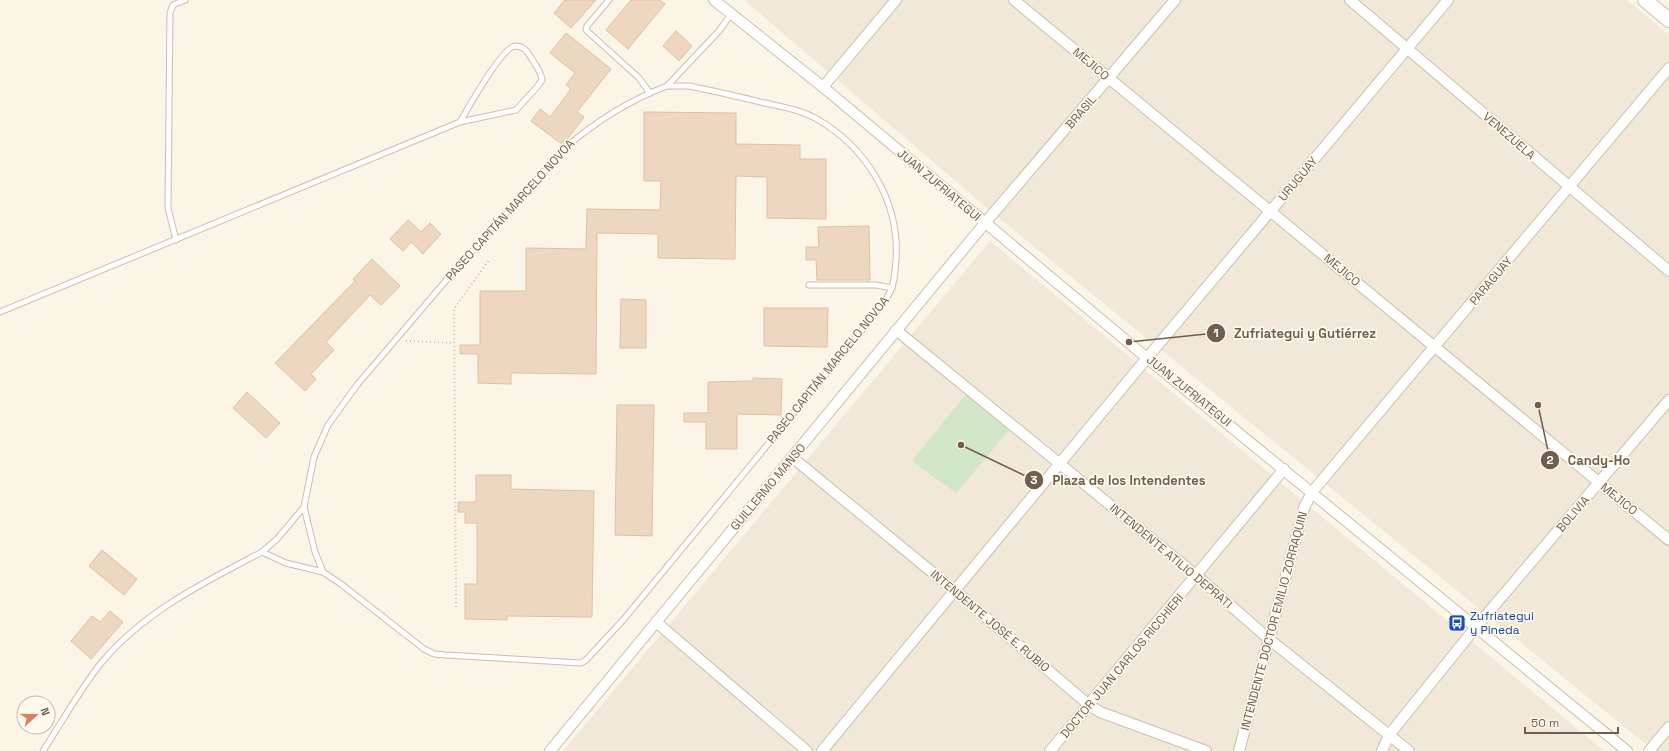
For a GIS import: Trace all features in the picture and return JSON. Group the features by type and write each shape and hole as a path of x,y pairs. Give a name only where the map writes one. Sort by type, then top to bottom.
{"main road":[{"path":"1645,0 1669,20"}],"street":[{"name":"JUAN ZUFRIATEGUI","path":"714,0 823,87 1148,358 1628,751"},
{"path":"823,87 896,0"},
{"name":"MEJICO","path":"1014,0 1669,540"},
{"name":"BRASIL","path":"985,223 1175,0"},
{"name":"VENEZUELA","path":"1350,0 1669,271"},
{"name":"URUGUAY","path":"822,751 1148,358 1448,0"},
{"name":"PARAGUAY","path":"1312,492 1570,188 1669,68"},
{"name":"GUILLERMO MANSO","path":"550,751 793,458 896,330 985,223"},
{"name":"INTENDENTE ATILIO DEPRATI","path":"896,330 1059,465 1197,576 1270,640 1409,751"},
{"name":"BOLIVIA","path":"1382,751 1390,735 1476,627 1669,400"},
{"name":"INTENDENTE JOSÉ E. RUBIO","path":"793,458 955,591 1089,705 1100,712 1206,751"},
{"name":"DOCTOR JUAN CARLOS RICCHIERI","path":"1050,751 1197,576 1284,469"},
{"name":"INTENDENTE DOCTOR EMILIO ZORRAQUIN","path":"1239,751 1270,640 1304,508 1312,492"},
{"path":"656,622 807,751"},
{"path":"1649,751 1669,727"}],"lane":[{"path":"176,240 168,208 170,12 173,5 185,0"},
{"path":"609,0 587,26 586,30 639,78 650,93"},
{"path":"667,86 718,31 731,14"},
{"path":"0,312 460,122 516,110 537,88 542,80 541,73 522,47 516,46 506,51 486,78 460,122"},
{"name":"PASEO CAPITÁN MARCELO NOVOA","path":"667,86 696,87 799,111 823,123 850,144 875,175 884,190 891,212 896,237 892,288 876,313 624,619 586,660 580,663 434,654 409,639 341,584 323,572 315,552 304,507 314,458 328,425 357,385 565,148 586,129 650,93 667,86"},
{"path":"809,285 876,284 892,288"},
{"path":"43,751 93,674 116,647 138,627 173,601 262,552 282,534 304,507"},
{"path":"262,552 286,563 323,572"}],"path":[{"path":"456,607 454,309 489,260"},
{"path":"395,341 454,343"}],"shaded area":[{"path":"744,0 1627,0 1669,35 1669,751 1654,751 994,214"},
{"path":"990,241 1604,751 563,751"}],"green space":[{"path":"966,394 1010,429 956,493 912,461"}],"building":[{"path":"565,0 596,0 571,28 554,13"},
{"path":"631,0 659,0 665,4 628,49 606,30"},
{"path":"676,31 692,46 679,61 663,46"},
{"path":"566,33 611,69 577,112 584,117 563,145 531,121 540,109 550,117 571,89 566,85 575,73 550,53"},
{"path":"644,112 736,113 736,144 800,145 800,159 826,159 826,219 767,218 767,177 736,176 735,259 658,258 658,234 597,233 596,374 511,373 511,384 478,383 478,354 460,354 460,345 480,345 480,291 526,291 526,248 586,249 587,209 660,210 661,181 644,181"},
{"path":"408,220 421,232 430,223 441,234 423,254 411,242 403,251 390,239"},
{"path":"869,226 870,280 817,280 816,260 806,260 806,247 819,247 818,227"},
{"path":"372,259 400,286 381,305 370,295 326,342 334,350 311,374 316,379 305,391 275,363 355,281 353,279"},
{"path":"621,299 646,300 646,348 620,348"},
{"path":"764,308 828,308 827,347 764,346"},
{"path":"753,378 782,379 781,415 737,414 737,449 706,449 706,422 684,422 684,413 708,413 708,382 753,381"},
{"path":"247,392 280,423 266,438 233,408"},
{"path":"617,405 654,405 652,536 615,535"},
{"path":"476,475 511,475 511,489 594,491 592,617 507,616 507,620 465,619 465,584 477,584 477,523 465,523 465,512 458,512 458,502 476,502"},
{"path":"102,550 137,579 124,595 89,566"},
{"path":"110,611 123,622 91,659 71,641 92,616 100,622"}],"place":[{"name":"Zufriategui y Gutiérrez","path":"1129,342"},
{"name":"Candy-Ho","path":"1538,405"},
{"name":"Plaza de los Intendentes","path":"961,445"},
{"name":"Zufriategui y Pineda","path":"1457,623"}]}
